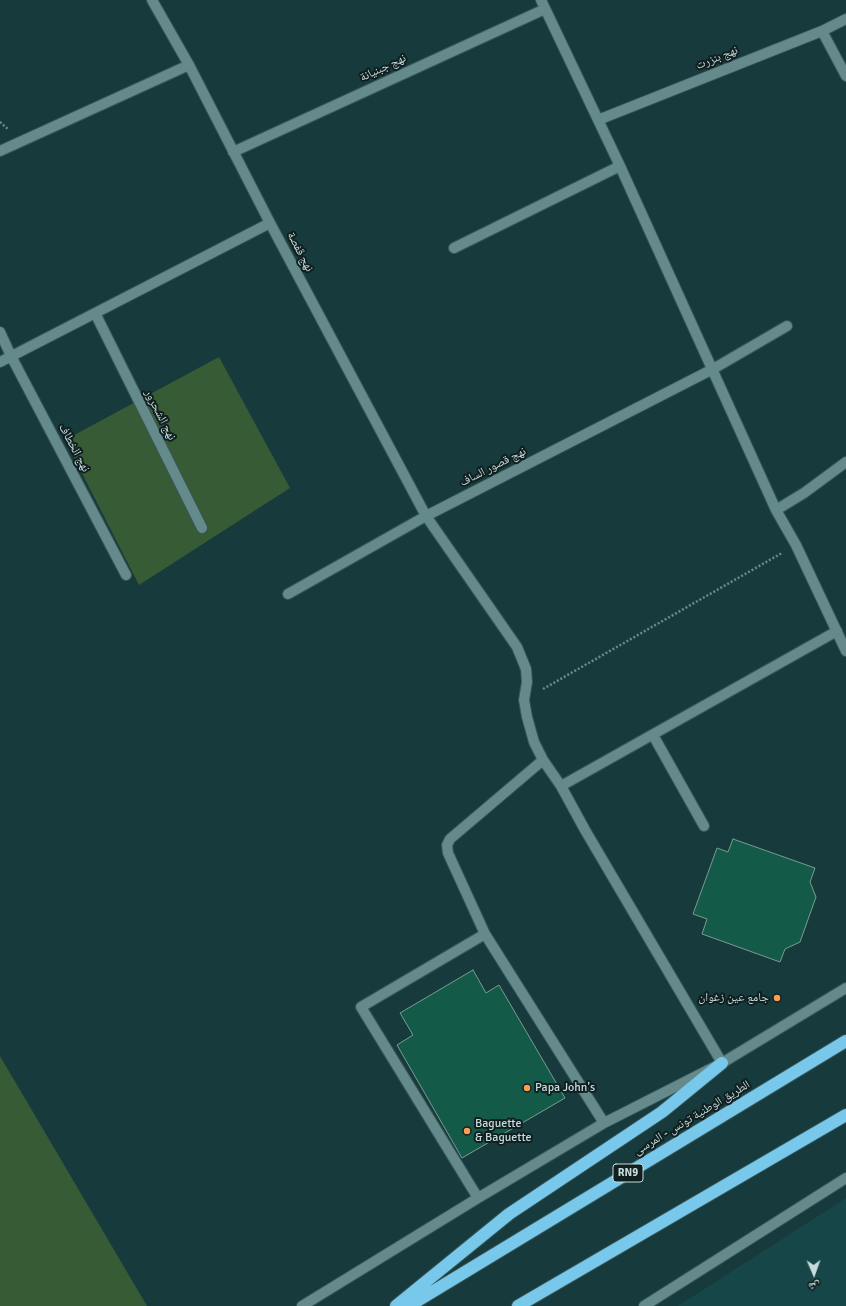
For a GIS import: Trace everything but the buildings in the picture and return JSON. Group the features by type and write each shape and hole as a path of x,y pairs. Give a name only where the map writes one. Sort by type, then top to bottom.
{"highway":[{"name":"الطريق الوطنية تونس - المرسى","path":"409,1306 846,1041"},
{"path":"396,1306 509,1214 662,1112 722,1063"},
{"path":"518,1306 846,1115"}],"street":[{"name":"نهج قفصة","path":"152,0 190,65 270,223 426,516 517,647 526,669 527,682 524,700 534,742 543,760 561,786 585,830 722,1063"},
{"path":"543,4 620,166 776,510 796,545 846,651"},
{"name":"نهج جبنيانة","path":"233,152 543,4"},
{"name":"نهج بنزرت","path":"598,120 822,31 846,19"},
{"path":"822,31 846,76"},
{"path":"0,151 190,65"},
{"path":"454,248 620,166"},
{"path":"0,362 270,223"},
{"name":"نهج الشحرور","path":"95,313 202,528"},
{"name":"نهج قصور الساف","path":"288,594 426,516 713,369 787,326"},
{"name":"نهج الخطاف","path":"0,332 11,356 126,575"},
{"path":"776,510 804,493 846,462"},
{"path":"561,786 837,631"},
{"path":"653,734 704,826"},
{"path":"543,760 450,839 447,845 448,853 485,934 604,1123"},
{"path":"478,1198 362,1007 485,934"},
{"path":"302,1306 604,1123 722,1063 846,988"},
{"path":"644,1306 846,1178"}],"path":[{"path":"524,700 796,545"}],"shaded area":[{"path":"846,1198 846,1306 678,1306"}],"green space":[{"path":"219,357 290,488 139,585 65,440"},
{"path":"0,1056 147,1306 0,1306"}],"place":[{"name":"جامع عين زغوان","path":"777,998"},
{"name":"Papa John's","path":"527,1088"},
{"name":"Baguette & Baguette","path":"467,1131"}]}
